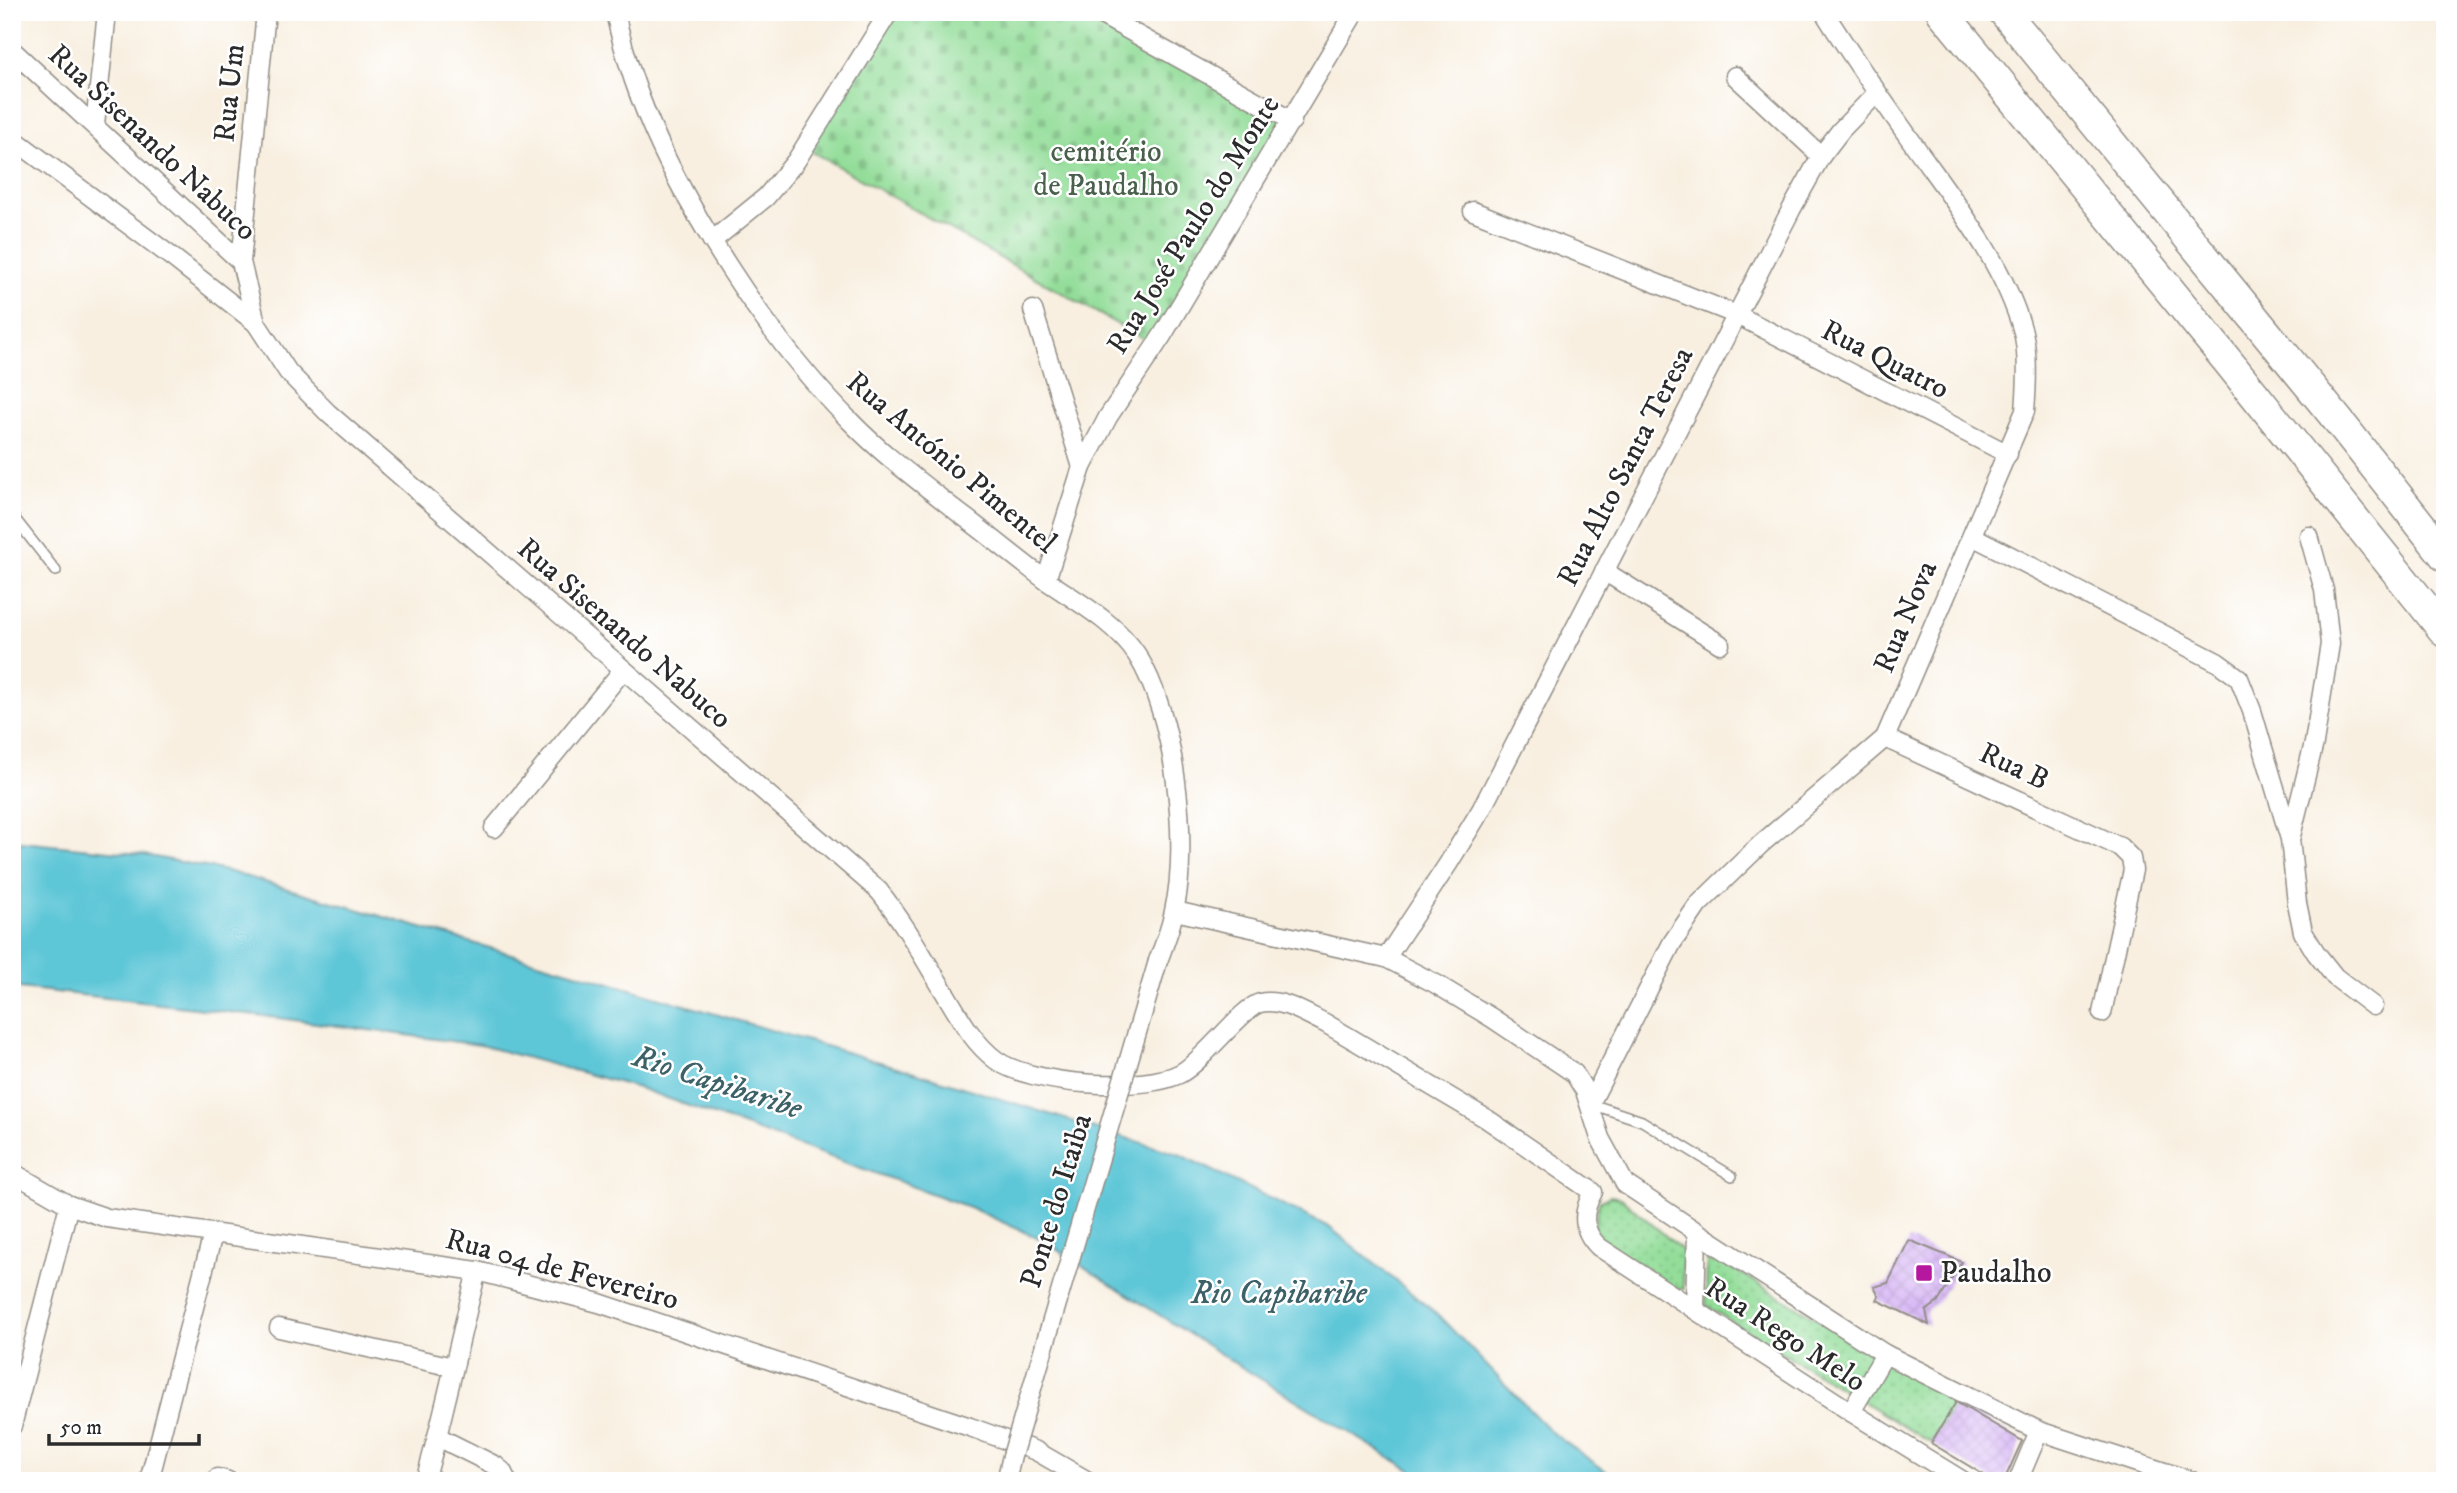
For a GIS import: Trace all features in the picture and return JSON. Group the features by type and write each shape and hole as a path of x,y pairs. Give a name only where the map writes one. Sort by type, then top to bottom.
{"highway":[{"path":"1942,12 2230,363 2445,632"},
{"path":"2004,12 2345,429 2445,556"}],"street":[{"path":"95,125 107,12"},
{"name":"Rua Um","path":"241,262 266,12"},
{"name":"Rua António Pimentel","path":"615,12 628,65 655,138 712,241 758,312 796,361 853,424 942,499 1046,580 1082,603 1125,640 1137,656 1158,703 1173,766 1179,825 1180,852 1175,911 1158,961"},
{"path":"712,241 766,197 796,161 889,12"},
{"name":"Rua José Paulo do Monte","path":"1046,580 1082,467 1108,417 1162,336 1355,12"},
{"path":"1824,12 1877,93"},
{"path":"1107,15 1292,121"},
{"name":"Rua Sisenando Nabuco","path":"12,50 241,262 256,323 288,372 328,413 879,891 894,910 978,1044 1012,1070 1038,1078 1075,1082 1132,1084 1159,1081 1182,1073 1255,1005 1269,1002 1279,1004 1325,1023 1487,1119 1593,1192"},
{"path":"1735,76 1821,156"},
{"name":"Rua Alto Santa Teresa","path":"1386,958 1481,810 1821,156 1841,130 1877,93"},
{"name":"Rua Nova","path":"1590,1104 1672,943 1698,905 1762,844 1885,737 2025,411 2024,334 2012,300 1962,211 1877,93"},
{"path":"12,138 256,323"},
{"name":"Rua Quatro","path":"1473,211 1737,315 2008,454"},
{"path":"1033,310 1082,467"},
{"path":"1972,536 2233,672 2242,684 2252,711 2290,839 2303,932 2335,977 2373,1006"},
{"path":"2290,839 2314,743 2330,643 2324,590 2309,536"},
{"path":"1604,571 1720,644"},
{"path":"494,828 623,670"},
{"name":"Rua B","path":"1885,737 2120,847 2131,858 2133,870 2102,1013"},
{"path":"1175,911 1386,958 1492,1018 1574,1073 1590,1104 1600,1138 1625,1184"},
{"name":"Ponte do Itaiba","path":"1006,1481 1158,961"},
{"name":"Rua 04 de Fevereiro","path":"12,1172 69,1205 107,1218 477,1271 599,1303 1036,1451 1088,1481"},
{"path":"1593,1192 1615,1183 1625,1184 1885,1354 2039,1432 2192,1481"},
{"name":"Rua Rego Melo","path":"1593,1192 1584,1212 1585,1228 1599,1247 1851,1412 1964,1481"},
{"path":"12,1426 69,1205"},
{"path":"1695,1310 1698,1232"},
{"path":"149,1481 213,1234"},
{"path":"425,1481 477,1271"},
{"path":"279,1328 453,1367"},
{"path":"1851,1412 1885,1354"},
{"path":"2018,1481 2039,1432"},
{"path":"438,1437 496,1466 508,1481"}],"lane":[{"path":"12,515 56,571"},
{"path":"1590,1104 1643,1121 1732,1176"}],"green space":[{"name":"cemitério de Paudalho","path":"891,12 1090,12 1290,122 1156,346 807,149"},
{"path":"1610,1196 1621,1198 1681,1249 1684,1288 1675,1289 1597,1244 1594,1227 1599,1202"},
{"path":"1707,1253 1956,1402 1931,1443 1706,1306"}],"water":[{"name":"Rio Capibaribe","path":"12,841 139,854 227,871 914,1072 1181,1155 1329,1227 1437,1314 1551,1432 1620,1481 1429,1481 1233,1362 1042,1240 969,1207 639,1088 480,1045 264,1016 12,987"}],"building":[{"name":"Paudalho","path":"1909,1240 1962,1262 1938,1302 1926,1311 1929,1325 1877,1300 1879,1296 1874,1287 1888,1283"},
{"path":"1956,1402 2022,1441 2004,1481 1994,1481 1931,1443"}],"place":[{"name":"Paudalho","path":"1924,1273"}]}
